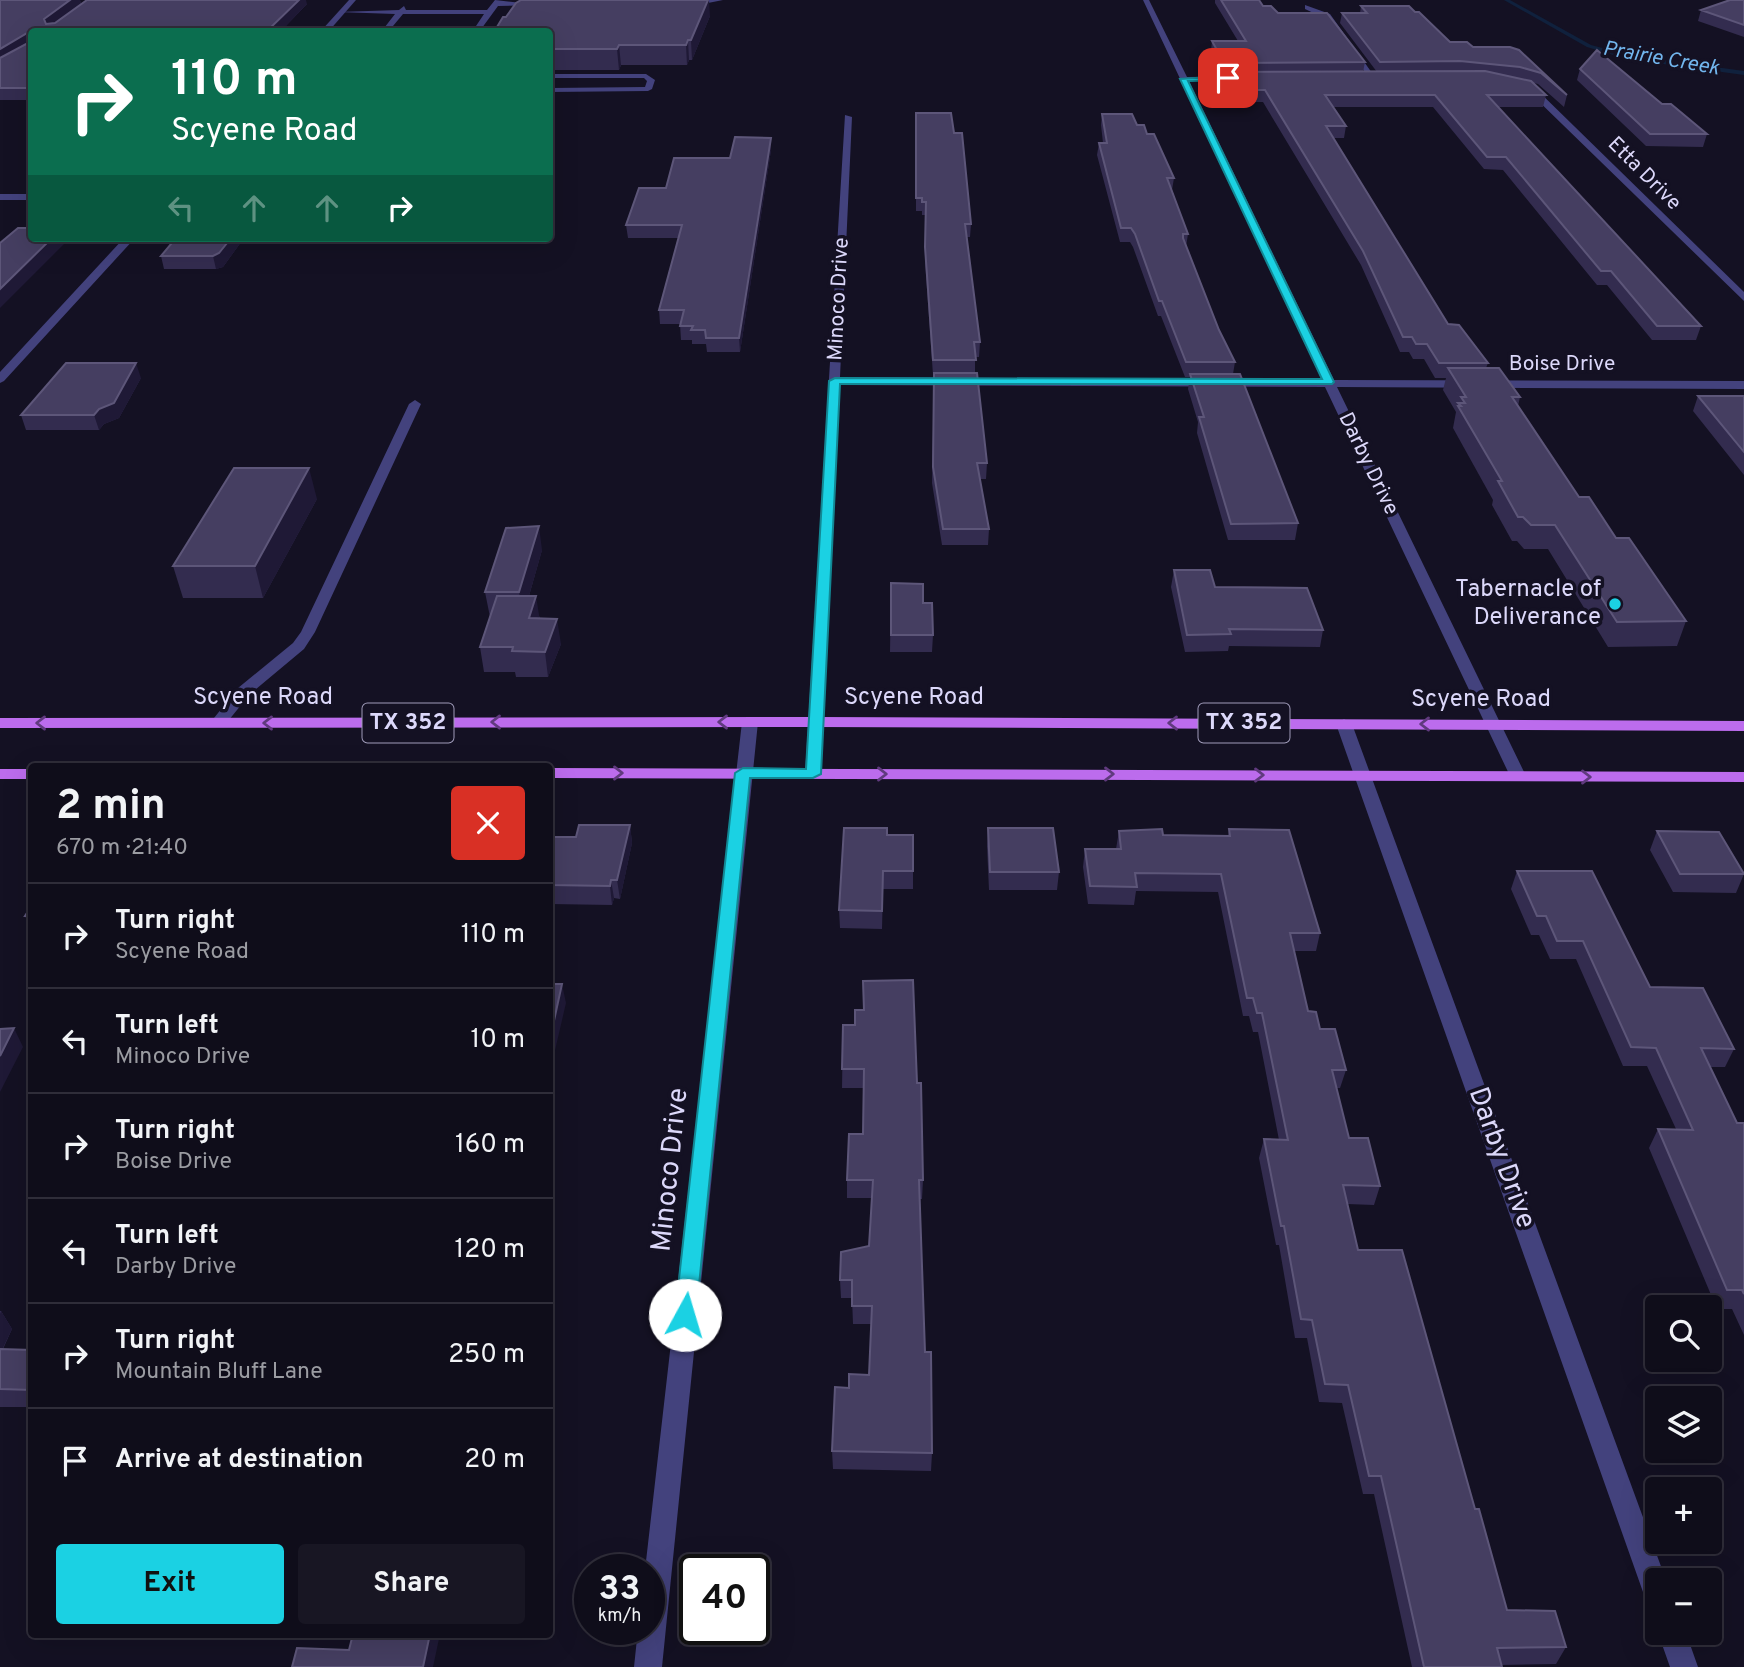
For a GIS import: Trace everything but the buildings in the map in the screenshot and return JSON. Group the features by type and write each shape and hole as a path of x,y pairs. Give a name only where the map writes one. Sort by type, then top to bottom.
{"main road":[{"name":"Scyene Road","path":"0,723 816,722 1744,726"},
{"name":"TX 352","path":"553,773 1744,777"},
{"path":"0,774 28,774"}],"street":[{"path":"327,28 353,0"},
{"path":"387,28 411,0"},
{"path":"682,5 699,5 720,0"},
{"name":"Darby Drive","path":"1146,0 1518,776"},
{"path":"478,28 497,2 550,5"},
{"path":"1308,7 1327,16 1374,78"},
{"path":"341,12 489,12"},
{"path":"553,76 646,76 651,80 648,89 553,90"},
{"path":"1184,79 1256,78"},
{"path":"1361,78 1388,78"},
{"name":"Etta Drive","path":"1514,82 1533,88 1744,299"},
{"name":"Minoco Drive","path":"813,774 848,117"},
{"path":"0,197 28,197"},
{"path":"0,379 127,242"},
{"name":"Boise Drive","path":"835,381 1744,385"},
{"path":"218,723 244,691 299,646 309,632 415,404"},
{"name":"Minoco Drive","path":"648,1667 750,722"},
{"name":"Darby Drive","path":"1345,724 1648,1568"},
{"path":"1676,1645 1684,1667"}],"waterway":[{"name":"Prairie Creek","path":"1506,0 1589,46 1627,57 1744,73"}],"place":[{"name":"Tabernacle of Deliverance","path":"1615,604"}],"route":[{"path":"685,1315 743,773 813,774 835,381 1328,382 1184,79 1228,78"}]}
